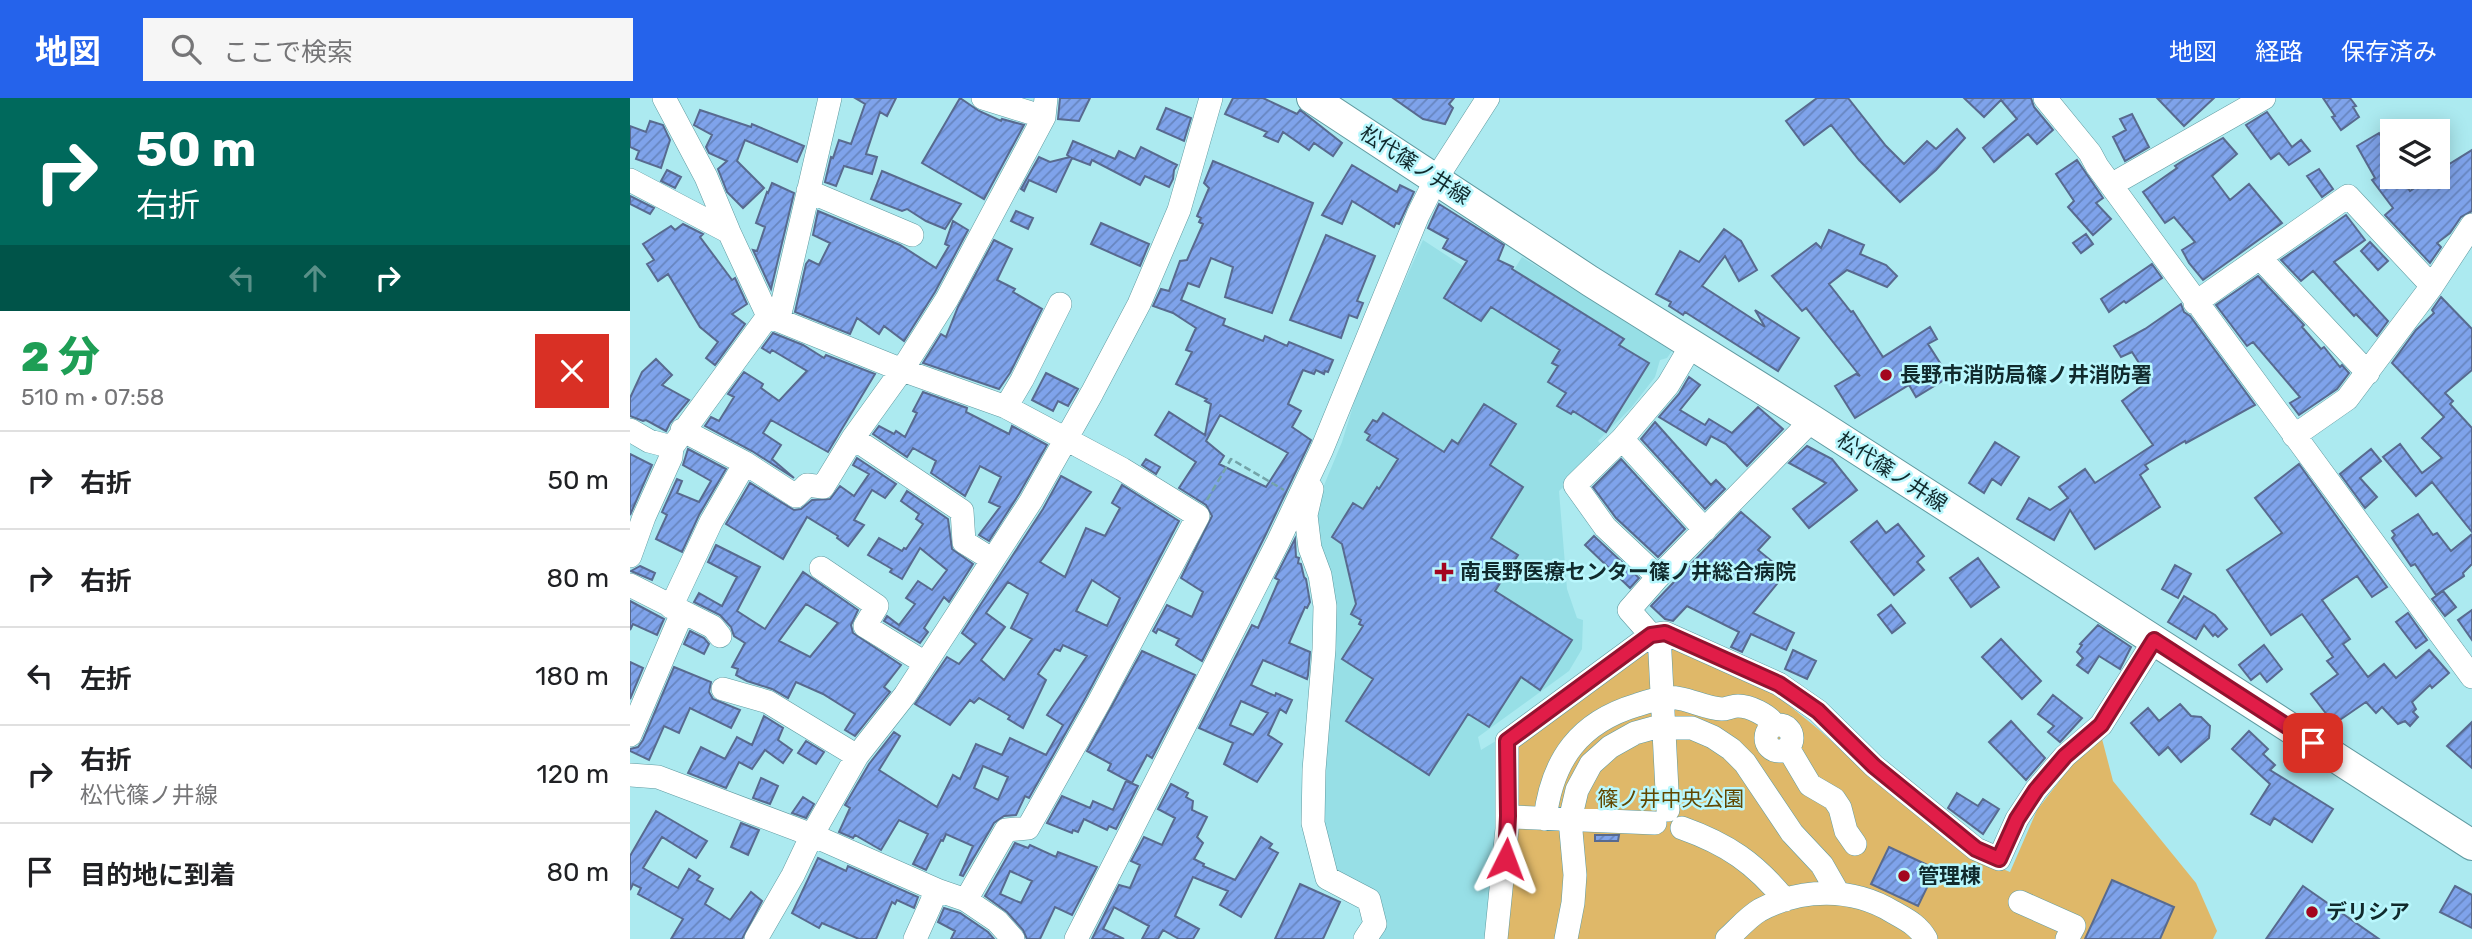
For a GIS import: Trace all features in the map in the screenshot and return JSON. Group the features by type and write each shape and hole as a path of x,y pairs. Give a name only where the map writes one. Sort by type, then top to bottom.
{"main road":[{"name":"松代篠ノ井線","path":"1312,98 1691,346 1812,420 2472,845"}],"street":[{"path":"664,98 774,317 902,370 1006,407 1122,468 1198,516 1098,704 1028,828 1006,830 967,900"},
{"path":"630,556 677,438 774,317 830,98"},
{"path":"630,430 649,441 677,438 745,463 796,496 807,485 823,487 947,299 1045,108 983,98"},
{"path":"756,939 857,756 905,695 1031,501 1066,440 1139,304 1179,210 1211,98"},
{"path":"1076,939 1299,498 1322,449 1418,215 1436,179 1488,98"},
{"path":"2045,98 2091,153 2097,166 2195,303 2472,677"},
{"path":"2111,185 2264,98"},
{"path":"630,180 729,232"},
{"path":"808,191 912,235"},
{"path":"2195,303 2348,196 2432,286"},
{"path":"2294,436 2347,399 2432,286 2472,225"},
{"path":"2260,258 2368,373"},
{"path":"1006,407 1060,304"},
{"path":"1658,577 1605,527 1574,485 1622,439 1668,385 1691,346"},
{"path":"1668,820 1663,698 1655,635 1629,610 1812,420"},
{"path":"853,438 962,511 964,542 993,561"},
{"path":"1622,439 1705,530"},
{"path":"1322,449 1306,515 1310,548 1320,575 1325,606 1313,823 1327,878 1369,900 1375,924 1365,939"},
{"path":"630,735 711,522 745,463"},
{"path":"821,568 877,606 865,626 925,663"},
{"path":"630,585 713,627 720,636"},
{"path":"1496,939 1508,816 1507,741 1655,635 1665,633 1779,684 1818,711 1874,766 1976,849 1999,859 2017,819 2036,790 2065,756 2101,725 2154,640"},
{"path":"723,688 768,702 857,756"},
{"path":"1545,818 1547,801 1562,762 1573,744 1589,727 1621,710 1663,698 1684,698 1723,709 1737,706 1754,709 1775,725 1784,725 1790,729 1792,742 1788,748 1810,785 1834,799 1840,808 1846,831 1855,844"},
{"path":"1566,939 1575,875 1570,820 1577,790 1591,764 1622,739 1635,733 1664,727 1692,728 1731,749 1745,763 1792,833 1822,864 1838,892"},
{"path":"630,775 658,777 812,835 937,890 967,900 997,921 1013,939"},
{"path":"1513,817 1668,820 1729,848 1752,864 1786,900"},
{"path":"915,939 937,890"},
{"path":"1727,939 1757,911 1797,895 1838,892 1882,905 1923,934 1944,939"},
{"path":"2020,902 2074,926 2067,939"}],"path":[{"path":"1198,516 1231,459 1299,498"}],"shaded area":[{"name":"南長野医療センター篠ノ井総合病院","path":"1423,240 1501,291 1522,257 1672,351 1667,358 1660,360 1655,377 1631,408 1598,441 1604,448 1559,491 1567,589 1577,618 1583,620 1582,649 1569,671 1478,737 1481,750 1499,739 1492,939 1378,939 1384,927 1328,866 1318,770 1313,526 1322,490 1342,442 1361,380"}],"green space":[{"name":"篠ノ井中央公園","path":"1653,639 1776,695 1897,800 1981,860 2010,872 2037,810 2061,779 2057,773 2101,735 2113,781 2196,883 2217,931 2213,939 1503,939 1511,741"}],"building":[{"path":"855,98 896,98 887,116 880,112 866,154 877,157 872,174 844,166 836,186 825,182 831,157 833,158 839,140 851,144 865,104"},
{"path":"960,98 1001,121 1002,119 1024,125 984,199 922,163"},
{"path":"1060,98 1090,98 1079,121 1058,119"},
{"path":"1233,98 1263,98 1297,114 1300,110 1342,143 1333,156 1314,143 1309,150 1283,132 1278,142 1264,136 1267,132 1225,114"},
{"path":"1393,98 1454,98 1449,104 1453,108 1445,124 1423,119"},
{"path":"1817,98 1848,98 1904,164 1927,141 1936,149 1957,129 1965,138 1936,170 1900,202 1859,160 1831,125 1804,145 1786,121"},
{"path":"1964,98 2031,98 2034,107 2053,130 2037,144 2028,134 1994,162 1983,148 2017,119 2001,100 1984,117"},
{"path":"2157,98 2214,98 2184,126"},
{"path":"2323,98 2350,98 2359,117 2341,130"},
{"path":"1166,108 1191,118 1184,141 1157,129"},
{"path":"700,110 751,127 752,124 804,146 797,162 745,140 737,161 764,188 743,208 727,192 718,169 727,161 709,153 706,147 712,135 694,125"},
{"path":"2267,112 2292,147 2301,140 2310,151 2289,165 2279,153 2271,159 2246,125"},
{"path":"2132,114 2149,147 2125,161 2113,137 2126,130 2120,119"},
{"path":"650,121 663,125 670,140 661,168 636,159 639,151 630,147 630,126 646,132"},
{"path":"2379,133 2380,189 2410,191 2450,189 2450,164 2472,150 2472,211 2461,217 2450,233 2437,243 2441,247 2430,263 2385,215 2393,208 2372,180 2375,178 2357,146"},
{"path":"2223,138 2237,154 2212,176 2230,200 2249,184 2282,223 2203,280 2182,250 2195,242 2174,217 2165,223 2143,192 2177,168 2175,166"},
{"path":"1073,141 1115,159 1119,151 1135,159 1141,147 1177,165 1173,179 1169,187 1145,176 1140,185 1092,160 1090,165 1072,158 1056,192 1029,180 1024,191 1021,189 1039,157 1050,162 1070,157 1067,155"},
{"path":"2077,160 2103,198 2096,203 2111,219 2093,235 2068,207 2074,201 2056,174"},
{"path":"1213,161 1313,203 1272,313 1225,297 1233,267 1211,258 1199,287 1188,283 1181,300 1225,319 1223,325 1263,341 1265,336 1287,346 1289,342 1333,360 1328,372 1325,371 1324,374 1316,370 1314,374 1303,370 1288,404 1301,411 1292,427 1311,440 1202,661 1176,645 1179,639 1158,629 1156,633 1153,631 1167,605 1192,617 1203,592 1181,578 1212,516 1206,505 1179,488 1196,462 1155,435 1169,412 1205,435 1211,404 1205,401 1207,399 1176,384 1192,352 1186,350 1196,328 1173,313 1153,306 1161,289 1169,291 1180,261 1187,260 1203,224 1197,216 1209,188 1204,183","holes":["1220,415 1288,453 1266,487 1219,464 1224,456 1206,441"]},
{"path":"1352,165 1397,192 1400,185 1414,192 1399,224 1396,223 1394,227 1352,201 1342,224 1322,215"},
{"path":"2319,169 2333,189 2322,197 2307,176"},
{"path":"667,170 681,177 675,188 661,181"},
{"path":"882,171 961,204 945,229 907,209 902,211 871,199"},
{"path":"772,183 794,193 771,289 753,250 757,251 765,227 756,223"},
{"path":"630,196 654,208 650,214 630,204"},
{"path":"1439,204 1504,245 1498,260 1624,339 1619,345 1649,363 1606,432 1573,411 1571,414 1557,406 1566,393 1548,382 1558,366 1552,363 1560,350 1491,307 1481,321 1444,298 1467,261 1443,248 1448,239 1428,228"},
{"path":"818,211 900,245 936,268 949,246 945,244 953,221 968,230 935,292 904,341 884,326 879,334 857,318 850,334 795,312 806,264 809,260 819,265 830,243 813,235"},
{"path":"1016,211 1033,218 1028,229 1011,221"},
{"path":"2346,215 2365,240 2334,262 2388,321 2377,336 2356,314 2354,316 2313,271 2301,281 2281,260"},
{"path":"1101,223 1149,244 1140,266 1091,244"},
{"path":"683,224 703,234 700,237 732,280 735,278 747,304 732,314 745,324 715,365 706,358 718,342 700,327 668,274 658,281 647,264 654,260 643,244 671,226 675,230"},
{"path":"1724,229 1741,241 1757,270 1739,281 1725,256 1702,286 1765,327 1755,310 1799,338 1778,371 1685,312 1683,315 1669,306 1671,302 1656,294 1680,251 1699,262"},
{"path":"1829,230 1864,245 1860,254 1886,265 1897,276 1887,287 1847,270 1829,284 1851,312 1853,311 1883,357 1930,327 1937,339 1928,344 1949,377 1916,397 1909,385 1855,418 1835,386 1856,374 1860,376 1806,308 1802,311 1772,276 1816,243 1821,248"},
{"path":"2086,234 2093,244 2081,253 2073,243"},
{"path":"1326,235 1375,256 1357,301 1363,303 1357,318 1349,315 1341,338 1290,320"},
{"path":"994,240 1012,249 997,280 1015,289 1013,292 1042,309 1010,373 999,389 923,363 941,334 946,337 958,307"},
{"path":"2370,242 2388,261 2378,270 2361,251"},
{"path":"2152,264 2162,278 2109,312 2101,299"},
{"path":"2258,276 2304,325 2302,327 2321,349 2324,347 2340,367 2342,365 2349,373 2337,389 2299,415 2290,403 2300,397 2253,342 2247,346 2216,305"},
{"path":"2441,297 2472,329 2472,370 2445,393 2453,401 2450,404 2472,428 2472,532 2432,482 2416,496 2383,457 2400,444 2422,473 2442,458 2422,438 2444,417 2392,363 2416,330 2434,313 2432,310"},
{"path":"2181,304 2184,312 2190,316 2255,405 2145,465 2148,469 2140,475 2160,507 2095,549 2070,510 2054,540 2017,519 2029,498 2050,510 2068,498 2059,487 2085,469 2095,483 2153,445 2122,401 2150,380 2132,352 2121,357 2114,346"},
{"path":"773,333 803,345 824,358 826,355 875,374 828,452 771,420 763,433 781,445 772,459 794,478 752,451 705,426 711,417 719,421 734,397 728,394 744,372 763,384 761,388 779,401 807,371 772,350 770,353 762,348"},
{"path":"656,359 672,375 662,385 689,400 666,431 646,420 630,416 630,398 642,372"},
{"path":"1046,373 1078,389 1068,406 1058,401 1053,411 1032,400"},
{"path":"1689,377 1700,385 1680,410 1705,425 1709,419 1732,433 1758,407 1783,429 1747,466 1726,444 1711,436 1706,445 1659,417 1679,394"},
{"path":"923,392 967,408 966,412 1009,434 1012,426 1047,445 989,541 979,535 1000,507 989,502 1001,477 980,466 965,496 931,473 936,461 913,448 907,457 873,434 879,426 905,437 917,413 913,411"},
{"path":"1484,404 1516,424 1490,465 1523,487 1491,538 1518,555 1495,591 1572,640 1540,690 1521,677 1489,727 1468,714 1429,775 1346,721 1373,679 1342,659 1363,626 1359,624 1361,620 1351,614 1356,604 1342,544 1332,537 1353,503 1363,509 1398,459 1367,440 1370,435 1365,432 1373,420 1377,422 1383,413 1444,452 1452,440 1458,444"},
{"path":"1655,422 1711,485 1716,480 1725,489 1705,509 1641,439"},
{"path":"1995,442 2019,457 2001,485 1992,479 1984,493 1969,483"},
{"path":"1807,446 1832,459 1857,490 1809,528 1793,509 1826,483 1789,463"},
{"path":"688,449 726,469 699,515 682,552 656,539 667,515 662,512 677,479 682,481 677,493 699,502 711,481 683,465"},
{"path":"2371,449 2381,461 2360,478 2377,497 2365,508 2340,474"},
{"path":"630,454 652,465 630,515"},
{"path":"857,458 896,484 885,498 872,490 854,520 864,525 848,546 837,538 838,536 807,517 783,559 726,524 750,483 794,510 801,509 812,500 830,499 840,486 854,496 869,474 853,465"},
{"path":"1146,459 1160,467 1156,474 1142,465"},
{"path":"1621,459 1685,529 1658,557 1616,518 1593,487"},
{"path":"2299,464 2387,587 2372,597 2357,576 2322,600 2350,639 2343,644 2368,677 2384,664 2396,678 2429,650 2449,673 2432,688 2430,685 2412,702 2416,709 2413,712 2418,717 2410,726 2405,721 2398,724 2382,707 2376,713 2366,702 2334,724 2311,694 2338,674 2327,661 2333,657 2302,614 2271,635 2227,570 2282,533 2255,498"},
{"path":"1061,476 1091,492 1040,562 1065,577 1086,528 1105,536 1120,508 1112,503 1122,485 1179,521 1029,798 1025,796 1016,815 1004,816 994,823 963,876 960,875 973,846 946,834 926,870 913,864 928,834 899,820 881,850 855,835 853,838 839,832 850,808 845,805 869,764 894,732 900,736 879,770 937,807 953,775 960,779 976,744 1002,755 1010,738 1046,755 1063,725 1047,715 1087,656 1063,645 1060,651 1055,649 1038,674 1046,680 1023,728 1008,719 1010,716 979,698 974,703 970,700 950,725 915,704 947,657 959,664 976,644 962,633 1043,509","holes":["1092,580 1120,598 1107,626 1076,611","1008,582 1028,594 1011,628 1032,639 1004,680 981,660 1005,627 986,613","983,766 1008,777 998,800 974,788"]},
{"path":"907,491 948,519 952,549 973,564 949,602 944,597 924,628 928,632 920,643 884,621 887,616 899,625 915,604 906,598 918,581 932,590 947,570 920,548 902,579 890,572 892,569 868,555 879,538 902,551 906,549 923,524 916,519 919,514 901,501"},
{"path":"1741,512 1770,537 1758,550 1786,573 1753,613 1794,633 1786,650 1751,634 1742,652 1731,647 1739,632 1687,606 1673,621 1665,619 1651,606"},
{"path":"2418,514 2433,535 2437,533 2451,551 2472,534 2472,564 2463,573 2464,576 2436,595 2415,564 2411,566 2392,538 2395,535 2392,531"},
{"path":"1877,521 1886,533 1898,524 1924,556 1917,562 1924,570 1894,595 1851,542"},
{"path":"1594,536 1639,578 1630,588 1585,545"},
{"path":"1295,539 1296,557 1299,558 1298,563 1301,564 1306,579 1310,602 1307,608 1305,607 1289,643 1310,652 1308,675 1307,679 1263,660 1251,685 1292,700 1286,713 1280,709 1268,735 1282,744 1257,782 1224,764 1233,743 1199,728 1252,625 1258,628 1279,580 1275,578","holes":["1241,701 1268,713 1253,735 1230,725"]},
{"path":"716,545 760,567 737,611 765,629 803,572 858,610 851,625 853,633 901,665 884,687 890,692 855,736 845,730 855,714 823,694 796,682 788,698 736,675 738,669 732,667 745,643 734,636 731,627 720,615 694,602 699,593 722,606 737,577 708,562","holes":["806,604 838,623 810,657 779,641"]},
{"path":"1978,558 1999,587 1971,607 1950,578"},
{"path":"2175,565 2191,574 2178,598 2162,589"},
{"path":"640,566 655,573 652,580 631,571"},
{"path":"2443,591 2456,607 2445,616 2432,599"},
{"path":"2184,596 2215,615 2227,629 2218,637 2215,634 2213,636 2204,625 2196,639 2168,622"},
{"path":"630,601 664,619 657,635 633,624 630,630"},
{"path":"1891,605 1905,623 1892,633 1878,615"},
{"path":"2472,610 2472,640 2458,620"},
{"path":"2408,613 2427,640 2416,648 2396,622"},
{"path":"2098,625 2131,647 2120,669 2099,656 2088,673 2077,665 2083,658 2077,652 2082,645 2080,644"},
{"path":"690,631 704,638 709,644 704,654 684,644"},
{"path":"2001,639 2041,681 2022,699 1982,657"},
{"path":"2264,645 2282,669 2267,682 2260,673 2251,680 2239,665"},
{"path":"1793,650 1816,661 1807,679 1785,669"},
{"path":"1142,651 1195,675 1152,758 1147,755 1132,783 1108,770 1111,764 1087,751"},
{"path":"630,662 643,668 630,699"},
{"path":"674,667 711,682 709,692 713,699 740,710 731,728 690,708 679,733 664,726 649,760 630,749 638,747 643,740"},
{"path":"2053,695 2082,718 2060,742 2048,732 2054,726 2038,714"},
{"path":"2180,704 2191,716 2201,717 2210,726 2209,738 2181,762 2168,747 2159,755 2131,723 2148,708 2159,721"},
{"path":"764,716 783,728 778,740 792,750 783,763 765,750 752,769 739,762 726,788 688,773 701,747 725,759 737,737 752,745"},
{"path":"2011,721 2045,758 2026,780 1989,742"},
{"path":"2472,722 2472,768 2447,746"},
{"path":"2249,731 2268,749 2263,754 2275,765 2270,770 2333,809 2312,842 2274,818 2270,825 2251,814 2270,784 2232,749"},
{"path":"806,741 824,752 816,764 798,753"},
{"path":"761,778 778,786 770,804 753,798"},
{"path":"1126,781 1138,786 1116,829 1109,826 1107,830 1084,819 1078,832 1073,830 1072,833 1047,823 1062,796 1090,808 1093,801 1113,810"},
{"path":"1171,784 1188,793 1186,797 1193,801 1192,810 1207,817 1197,837 1203,843 1194,859 1204,864 1203,866 1235,880 1261,837 1272,844 1269,848 1278,853 1241,917 1220,905 1228,891 1193,877 1175,916 1199,929 1193,939 1179,939 1163,930 1158,939 1142,939 1149,926 1114,907 1103,929 1124,939 1092,939 1119,885 1130,888 1140,865 1131,861 1144,837 1162,845 1175,818 1158,809"},
{"path":"1957,793 1978,806 1983,799 1999,809 1983,834 1948,808"},
{"path":"803,797 814,804 806,818 792,813"},
{"path":"656,811 707,841 696,858 662,837 643,868 678,888 689,869 700,876 697,880 713,889 705,904 730,920 751,892 762,901 742,939 671,939 683,919 638,894 641,888 633,884 630,890 630,856"},
{"path":"741,823 759,830 748,855 731,847"},
{"path":"1595,835 1619,835 1618,841 1595,841"},
{"path":"1015,843 1028,848 1030,845 1056,857 1058,852 1097,867 1072,915 1055,907 1040,939 1027,939 1023,930 1007,912 985,896","holes":["1010,871 1032,881 1021,903 1000,894"]},
{"name":"管理棟","path":"1889,847 1936,869 1918,906 1871,884"},
{"path":"818,858 846,871 848,866 918,897 914,908 897,900 895,904 892,902 876,939 859,939 822,923 819,928 792,913"},
{"path":"2112,880 2174,907 2160,939 2085,939"},
{"path":"1300,884 1340,902 1323,939 1275,939"},
{"name":"デリシア","path":"2303,886 2379,939 2266,939"},
{"path":"2455,886 2472,895 2472,928 2440,912"},
{"path":"944,908 960,913 994,939 951,939 955,931 938,922"}],"place":[{"name":"長野市消防局篠ノ井消防署","path":"1886,375"},
{"name":"南長野医療センター篠ノ井総合病院","path":"1444,572"},
{"name":"管理棟","path":"1904,876"},
{"name":"デリシア","path":"2312,912"}],"route":[{"path":"1506,859 1507,741 1651,635 1665,633 1779,684 1818,711 1874,766 1976,849 1999,859 2017,819 2036,790 2065,756 2101,725 2154,640 2313,743"}]}
